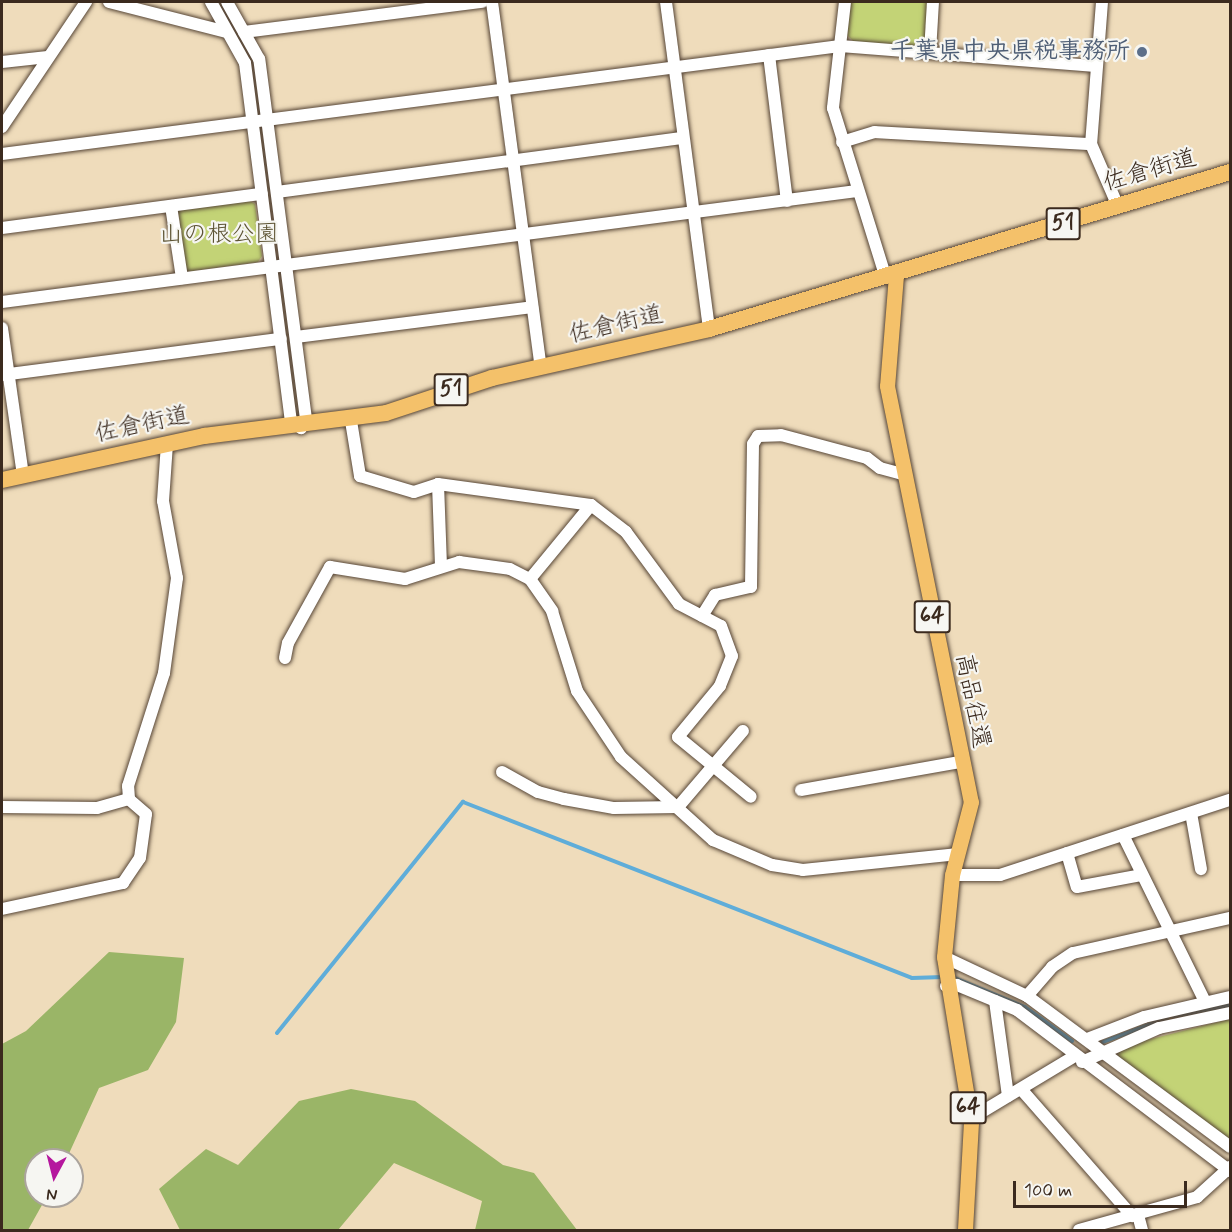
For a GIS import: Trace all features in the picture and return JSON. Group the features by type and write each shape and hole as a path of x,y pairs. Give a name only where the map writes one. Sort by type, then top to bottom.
{"highway":[{"name":"佐倉街道","path":"2,480 167,444 351,421 541,367 709,329 888,273 1230,172"}],"main road":[{"name":"高品往還","path":"888,273 887,375 902,474 960,762 971,802 952,875 944,957"},
{"name":"64","path":"944,957 946,986 970,1119 965,1230"}],"street":[{"path":"2,127 86,2"},
{"path":"109,2 228,32"},
{"path":"211,2 245,63 291,420 301,428 306,419 259,59 227,2"},
{"path":"244,32 466,2 482,2"},
{"path":"492,2 541,367"},
{"path":"666,2 675,66 681,138 709,329"},
{"path":"845,2 833,108 857,191 888,273"},
{"path":"930,52 933,2"},
{"path":"1102,2 1091,144 1117,204"},
{"path":"2,154 840,46 1096,66"},
{"path":"769,55 787,201"},
{"path":"2,62 48,57"},
{"path":"842,141 875,132 1091,144"},
{"path":"277,192 681,138"},
{"path":"2,302 857,191"},
{"path":"2,228 262,194"},
{"path":"171,206 182,278"},
{"path":"296,337 532,307"},
{"path":"2,328 4,375 23,476"},
{"path":"4,375 281,339"},
{"path":"351,421 360,476 414,492 438,484 591,505 626,532 679,604 721,626 732,656 720,686 678,737 751,797"},
{"path":"702,616 715,595 751,587 753,444 758,436 782,435 867,458 880,468 902,474"},
{"path":"2,909 123,883 140,858 146,814 129,799 128,786 164,674 177,578 163,501 167,444"},
{"path":"438,484 441,567"},
{"path":"530,579 591,505"},
{"path":"285,658 288,643 330,567 405,579 441,567 494,565 530,579 562,630 583,700 621,757 678,807 697,829 721,845 803,870 958,854"},
{"path":"502,772 538,792 564,799 614,808 678,807 743,731"},
{"path":"801,790 960,762"},
{"path":"2,807 97,808 129,799"},
{"path":"952,875 1000,875 1230,800"},
{"path":"1191,813 1202,869"},
{"path":"1123,835 1167,932 1205,1002"},
{"path":"1066,853 1077,887 1141,875"},
{"path":"1027,996 1052,967 1073,953 1230,918"},
{"path":"944,957 1027,996 1230,1148"},
{"path":"946,986 1017,1010 1079,1059 1230,1169 1197,1197 1079,1230"},
{"path":"1087,1039 1144,1017 1230,997"},
{"path":"995,1001 1008,1096"},
{"path":"970,1119 1008,1096 1079,1059 1159,1028 1230,1012"},
{"path":"1021,1089 1135,1216 1142,1230"}],"green space":[{"path":"851,2 930,2 926,41 919,48 854,42 847,35"},
{"name":"山の根公園","path":"247,199 255,204 262,256 258,262 186,272 178,208"},
{"path":"109,952 184,958 176,1022 148,1070 99,1088 72,1148 24,1148 24,1208 40,1208 28,1230 2,1230 2,1044 26,1031"},
{"path":"1230,1019 1230,1141 1118,1059 1119,1047"},
{"path":"351,1089 415,1101 503,1165 534,1173 577,1230 475,1230 482,1201 394,1163 338,1230 180,1230 159,1189 206,1149 238,1165 299,1101"}],"waterway":[{"path":"277,1033 463,802 912,978 943,977"},
{"path":"950,976 1025,1007 1072,1041"},
{"path":"1174,1016 1230,1005"},
{"path":"1103,1042 1167,1018"}],"place":[{"name":"千葉県中央県税事務所","path":"1142,52"}]}
